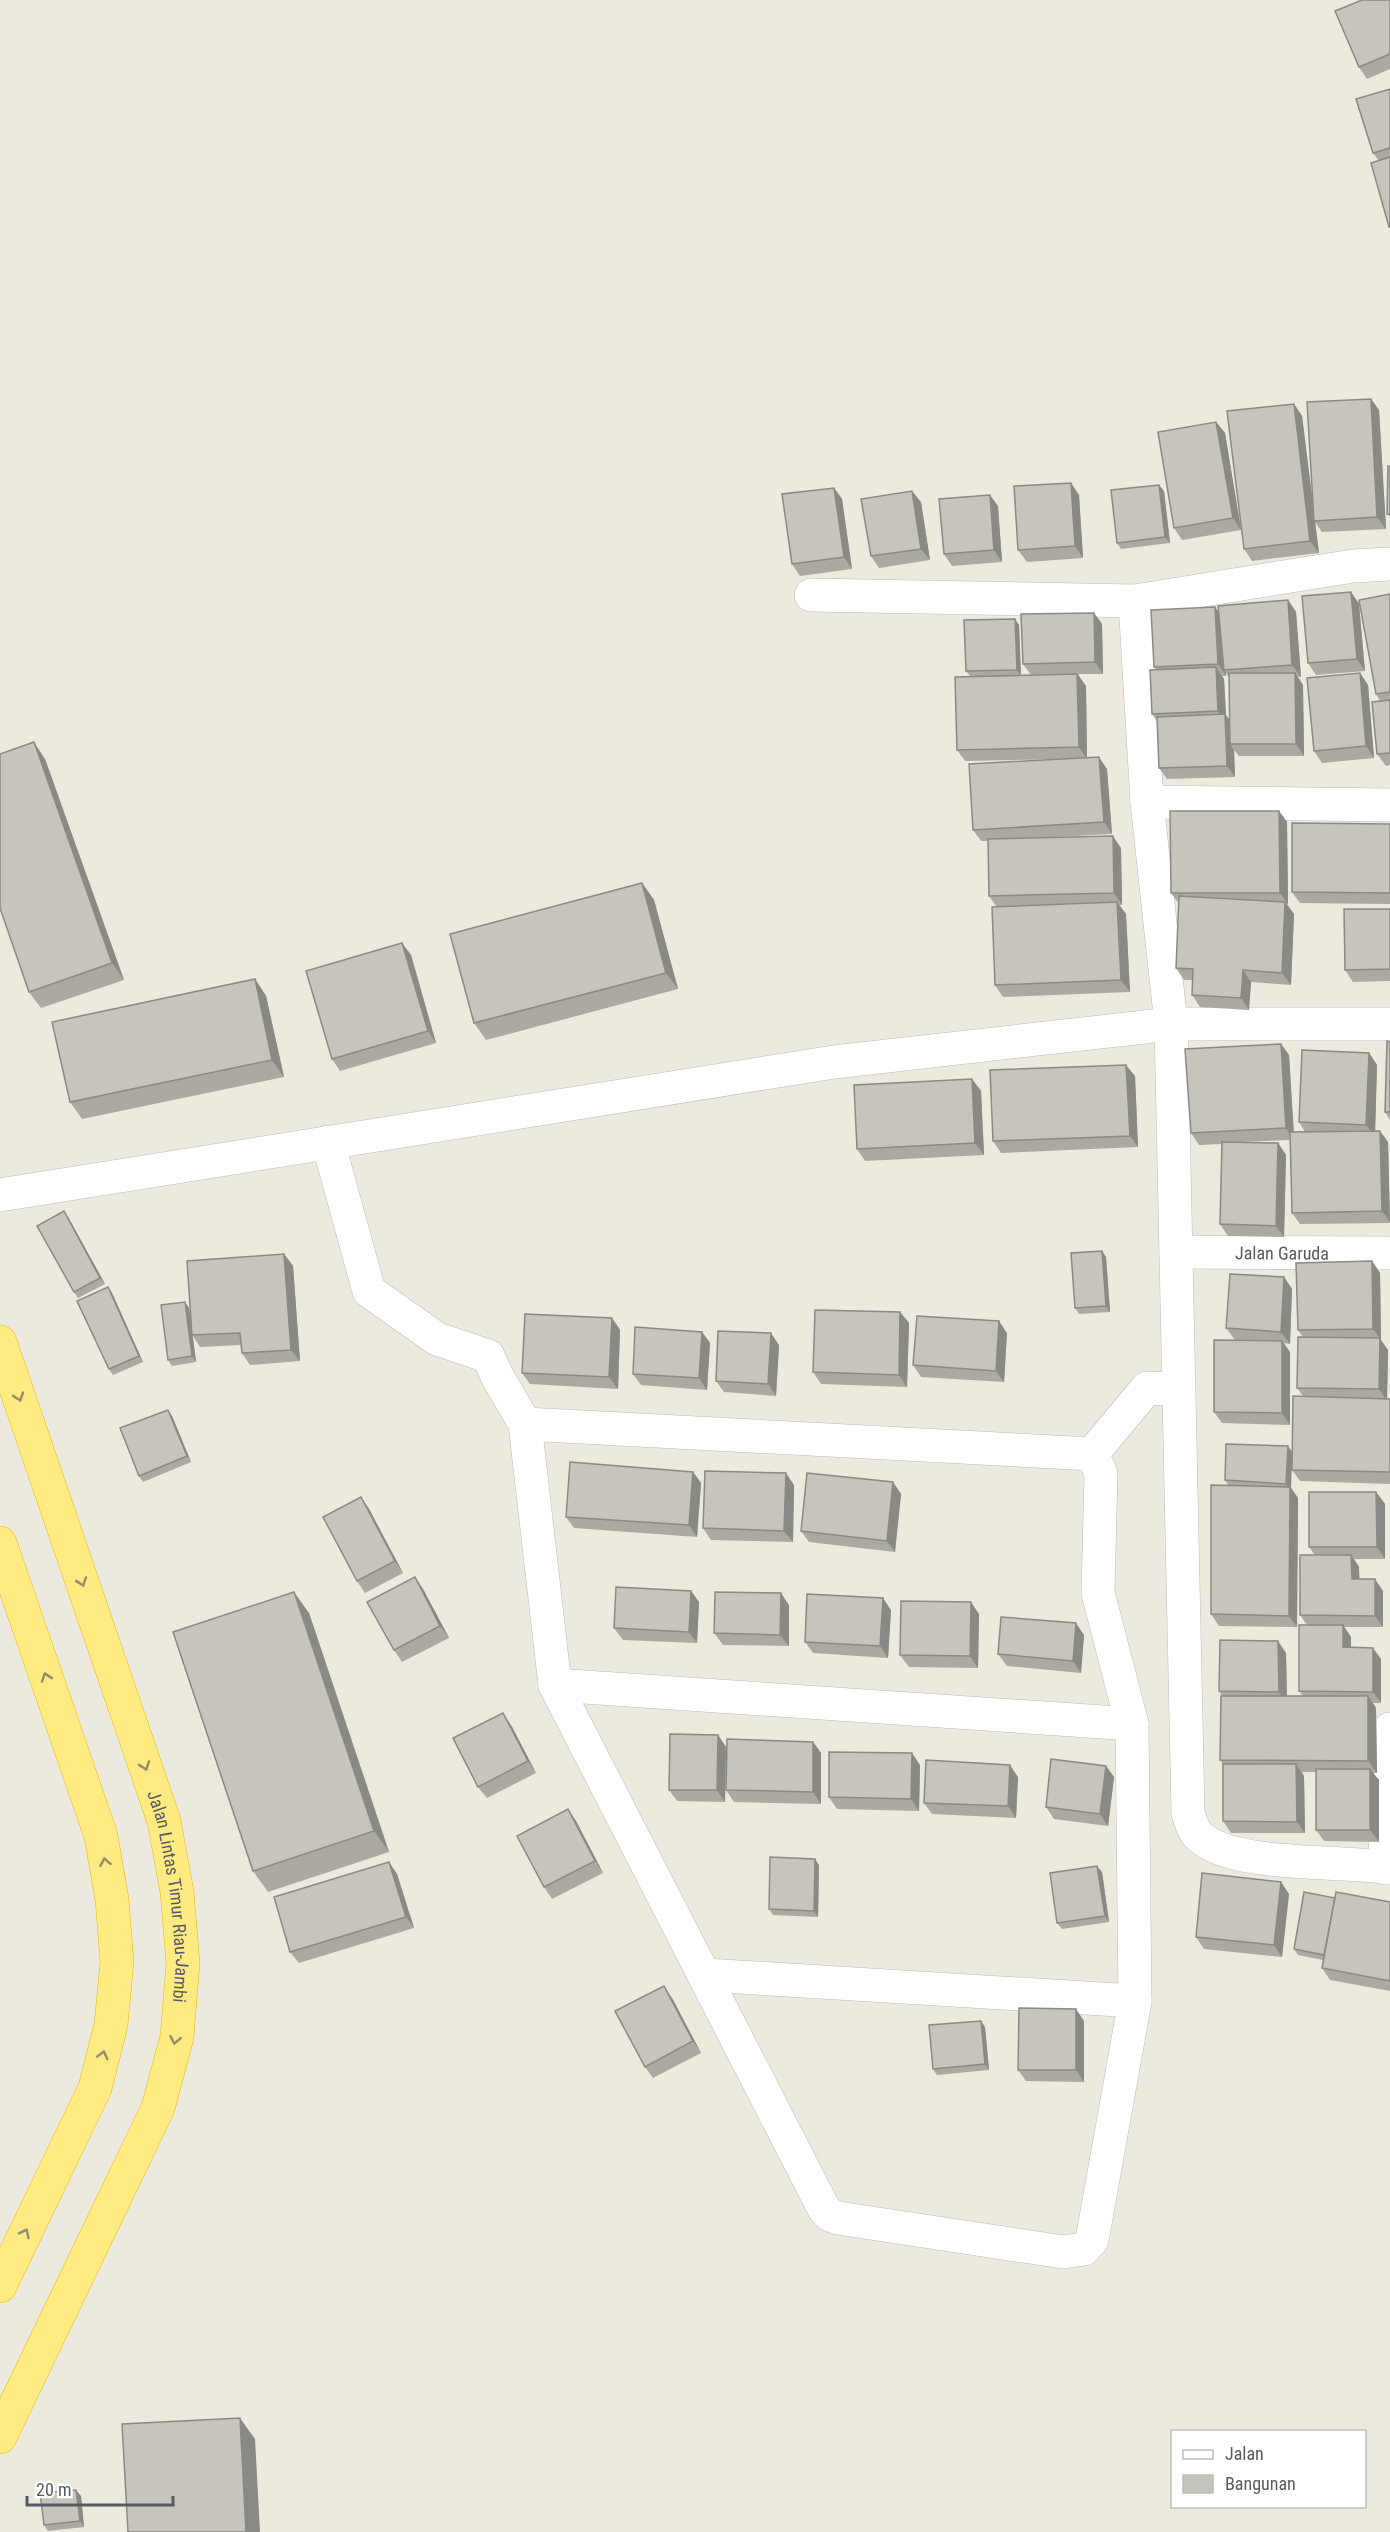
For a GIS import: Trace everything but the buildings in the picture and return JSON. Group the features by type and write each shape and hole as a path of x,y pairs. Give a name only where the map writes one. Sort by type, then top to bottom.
{"highway":[{"name":"Jalan Lintas Timur Riau-Jambi","path":"0,1342 164,1821 177,1892 183,1963 177,2037 158,2108 0,2437"},
{"path":"0,1543 100,1836 111,1900 117,1962 111,2025 95,2088 0,2286"}],"street":[{"path":"811,595 1135,601 1353,566 1390,564"},
{"path":"1135,601 1147,802 1171,1024 1177,1389 1188,1813 1192,1826 1198,1836 1224,1851 1277,1860 1388,1868 1384,1797 1390,1729"},
{"path":"1147,802 1390,805"},
{"path":"0,1195 834,1062 1171,1024 1390,1024"},
{"path":"328,1142 369,1291 437,1340 488,1356 525,1424 555,1685 706,1975 824,2209 830,2215 838,2218 1063,2252 1084,2249 1092,2240 1135,2001 1132,1724 1098,1593 1101,1473 1092,1454"},
{"name":"Jalan Garuda","path":"1176,1252 1390,1253"},
{"path":"1092,1454 1147,1388 1177,1389"},
{"path":"525,1424 1092,1454"},
{"path":"555,1685 1132,1724"},
{"path":"706,1975 1135,2001"}]}
